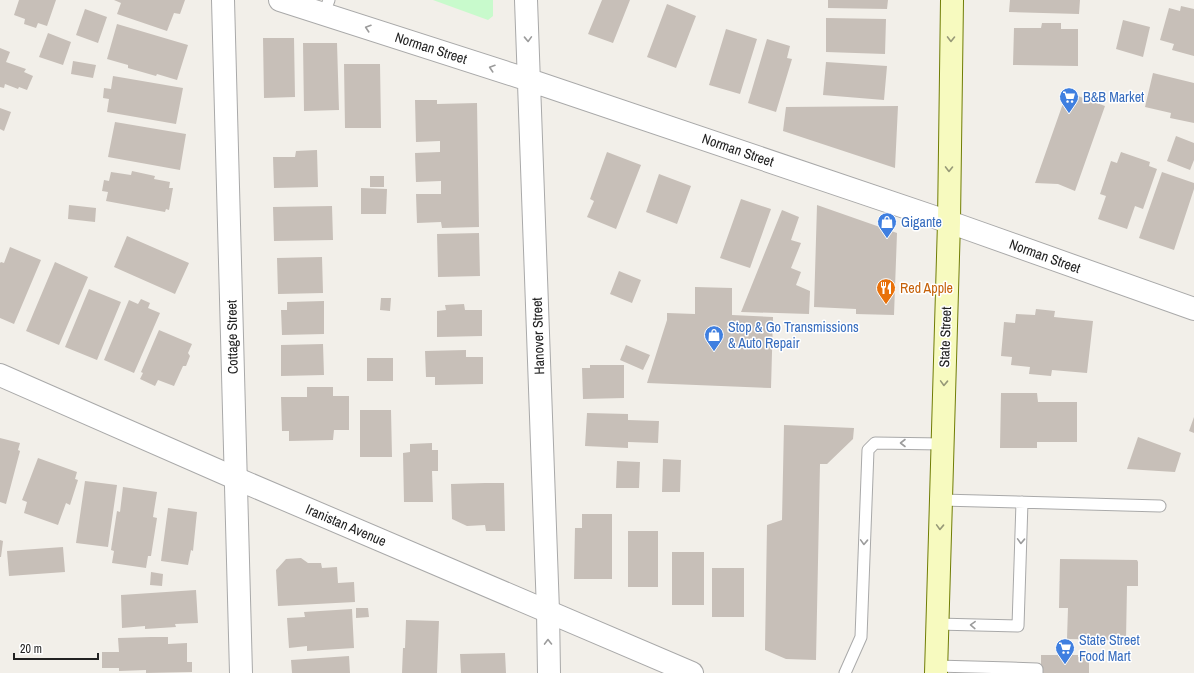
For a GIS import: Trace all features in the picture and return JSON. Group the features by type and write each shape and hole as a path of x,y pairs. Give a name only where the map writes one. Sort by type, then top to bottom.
{"main road":[{"name":"State Street","path":"936,670 949,222 952,0"}],"street":[{"name":"Cottage Street","path":"224,0 241,673"},
{"name":"Norman Street","path":"280,0 326,7 529,80 949,222 1194,309"},
{"name":"Hanover Street","path":"526,0 549,673"},
{"name":"Iranistan Avenue","path":"0,375 235,478 692,673"}],"lane":[{"path":"845,673 860,637 868,450 875,443 942,444"},
{"path":"941,500 1160,506"},
{"path":"937,624 1018,626 1022,502"},
{"path":"936,670 1011,671 1037,669 1037,673"}],"green space":[{"path":"433,0 493,0 493,16 488,20"}],"building":[{"path":"19,0 56,0 47,26 38,23 36,28 24,24 25,19 14,15"},
{"path":"114,0 185,0 180,14 174,13 167,31 117,14 121,3"},
{"path":"602,0 630,0 613,43 588,34"},
{"path":"828,0 888,0 887,9 828,8"},
{"path":"1010,0 1080,0 1079,14 1009,12"},
{"path":"667,4 696,16 676,68 647,57"},
{"path":"1181,6 1194,9 1194,56 1172,50 1174,44 1160,40 1169,8 1180,11"},
{"path":"85,9 107,17 98,43 76,35"},
{"path":"826,18 886,19 885,54 826,52"},
{"path":"1123,20 1150,27 1143,57 1116,49"},
{"path":"1042,23 1061,23 1061,29 1078,29 1078,66 1013,65 1014,28 1041,28"},
{"path":"117,24 188,45 177,80 128,68 128,65 107,59"},
{"path":"726,29 757,39 740,94 709,85"},
{"path":"48,33 71,42 63,65 39,57"},
{"path":"263,38 294,38 295,97 264,98"},
{"path":"767,39 790,46 787,58 792,59 776,112 748,103"},
{"path":"303,43 337,43 339,110 304,111"},
{"path":"0,48 10,52 6,62 26,69 24,72 33,76 27,90 19,87 18,89 5,84 4,88 0,87"},
{"path":"73,61 96,65 93,78 71,74"},
{"path":"826,62 887,66 884,100 823,95"},
{"path":"344,64 380,64 381,128 345,128"},
{"path":"1153,73 1194,83 1194,123 1170,118 1171,113 1145,107"},
{"path":"113,76 183,88 176,124 107,112 109,99 103,98 104,88 111,89"},
{"path":"1067,92 1105,106 1075,191 1058,184 1035,183"},
{"path":"415,100 437,100 437,104 477,103 479,227 442,228 441,222 417,223 416,194 441,194 441,181 416,182 415,153 440,152 440,141 416,142"},
{"path":"898,106 895,168 783,131 786,107"},
{"path":"0,108 11,112 4,131 0,129"},
{"path":"115,122 186,134 180,170 108,157"},
{"path":"1176,136 1194,143 1194,160 1190,170 1167,161"},
{"path":"317,150 318,187 274,188 273,157 295,157 296,151"},
{"path":"607,152 641,165 616,229 587,217 594,201 590,199"},
{"path":"1121,152 1150,162 1149,166 1157,169 1143,209 1135,206 1127,229 1098,219 1106,196 1100,194 1111,161 1117,163"},
{"path":"132,171 155,176 154,179 170,182 169,188 173,188 169,210 166,209 165,212 106,201 108,192 102,191 104,180 109,181 111,172 131,175"},
{"path":"1162,172 1194,183 1194,189 1174,250 1139,238"},
{"path":"659,174 691,186 677,224 646,212"},
{"path":"370,176 384,176 384,187 370,187"},
{"path":"361,188 387,189 386,214 361,214"},
{"path":"741,199 771,209 750,268 720,258"},
{"path":"69,205 96,208 95,222 68,219"},
{"path":"817,205 897,233 894,315 856,314 856,309 814,307"},
{"path":"332,206 333,240 274,241 273,207"},
{"path":"782,210 799,217 791,240 801,243 791,268 801,272 796,285 810,291 809,314 741,312"},
{"path":"479,233 480,276 438,277 437,234"},
{"path":"127,236 189,263 175,294 114,267"},
{"path":"10,247 41,260 14,324 0,318 0,263 4,263"},
{"path":"322,257 323,293 278,294 277,258"},
{"path":"55,262 88,277 59,345 26,331"},
{"path":"619,271 641,280 632,303 610,294"},
{"name":"Stop & Go Transmissions & Auto Repair","path":"695,287 732,288 732,315 773,317 771,388 647,383 667,320 667,313 695,314"},
{"path":"89,289 121,302 97,360 65,347"},
{"path":"381,298 391,298 390,311 380,310"},
{"path":"141,299 150,303 148,308 160,313 134,373 104,360 129,300 138,304"},
{"path":"324,301 324,334 282,335 281,310 287,310 287,302"},
{"path":"464,304 465,310 482,310 482,336 437,337 437,311 446,310 445,305"},
{"path":"1036,309 1055,311 1054,317 1093,321 1087,373 1052,370 1051,376 1029,374 1030,367 1011,365 1012,357 1001,356 1004,322 1015,323 1016,314 1035,315"},
{"path":"159,330 192,344 188,353 190,356 186,366 183,366 174,386 158,380 155,386 140,379 143,373 141,372"},
{"path":"323,344 324,375 281,376 281,345"},
{"path":"626,345 650,355 643,370 620,360"},
{"path":"466,350 466,357 483,357 483,384 435,385 435,377 426,377 425,351"},
{"path":"367,358 393,358 393,381 367,381"},
{"path":"590,365 624,365 624,398 583,399 582,368 590,368"},
{"path":"307,387 333,387 333,396 349,396 349,430 334,430 333,440 289,441 289,431 282,431 281,397 307,397"},
{"path":"1001,393 1037,393 1038,402 1077,402 1077,442 1037,442 1037,448 1000,448"},
{"path":"360,410 391,410 392,457 360,457"},
{"path":"587,413 628,414 628,420 659,421 658,443 628,442 628,448 585,446"},
{"path":"1194,417 1194,433 1189,431"},
{"path":"784,425 854,428 853,439 827,464 820,464 816,660 786,659 765,650 767,525 782,520"},
{"path":"1138,437 1181,453 1175,472 1127,469"},
{"path":"0,438 20,443 18,450 20,451 6,504 0,502"},
{"path":"432,443 432,450 438,450 438,471 432,471 433,502 404,502 403,453 410,452 410,444"},
{"path":"38,458 77,472 75,479 78,480 70,505 66,503 58,525 24,513 27,502 22,500"},
{"path":"663,459 681,460 680,492 662,492"},
{"path":"617,461 640,462 639,488 616,488"},
{"path":"85,481 117,485 108,547 76,543"},
{"path":"504,483 505,531 486,531 485,525 467,526 452,519 451,484"},
{"path":"123,487 157,492 153,517 157,518 151,556 148,556 146,568 112,563 114,551 111,550 117,511 120,512"},
{"path":"168,508 197,512 193,551 191,550 188,565 161,561"},
{"path":"582,514 612,514 612,579 574,579 575,528 582,528"},
{"path":"628,531 658,531 658,587 628,587"},
{"path":"0,540 3,541 1,557 0,557"},
{"path":"63,547 65,572 9,576 7,551"},
{"path":"672,552 704,552 704,605 672,605"},
{"path":"301,558 308,563 321,563 322,568 337,567 338,583 354,582 355,602 278,606 276,570 286,559"},
{"path":"1060,559 1137,560 1138,586 1127,586 1126,640 1067,639 1068,608 1059,608"},
{"path":"712,568 744,568 744,617 712,617"},
{"path":"151,572 163,574 162,586 150,585"},
{"path":"196,590 198,623 175,624 176,627 145,629 145,626 122,628 121,595"},
{"path":"356,608 368,608 369,617 356,618"},
{"path":"352,609 354,648 307,651 307,646 289,648 287,618 305,617 304,612"},
{"path":"406,620 439,621 437,673 402,673"},
{"path":"168,637 168,644 187,643 187,662 192,662 192,672 146,673 146,670 119,671 119,668 102,668 102,652 119,652 118,638"},
{"path":"505,653 506,673 461,673 460,654"},
{"name":"State Street Food Mart","path":"1041,655 1078,655 1078,657 1089,657 1089,673 1041,673"},
{"path":"349,656 350,673 292,673 291,660"}],"place":[{"name":"B&B Market","path":"1069,114"},
{"name":"Gigante","path":"887,239"},
{"name":"Red Apple","path":"886,305"},
{"name":"Stop & Go Transmissions & Auto Repair","path":"714,352"},
{"name":"State Street Food Mart","path":"1065,665"}]}
